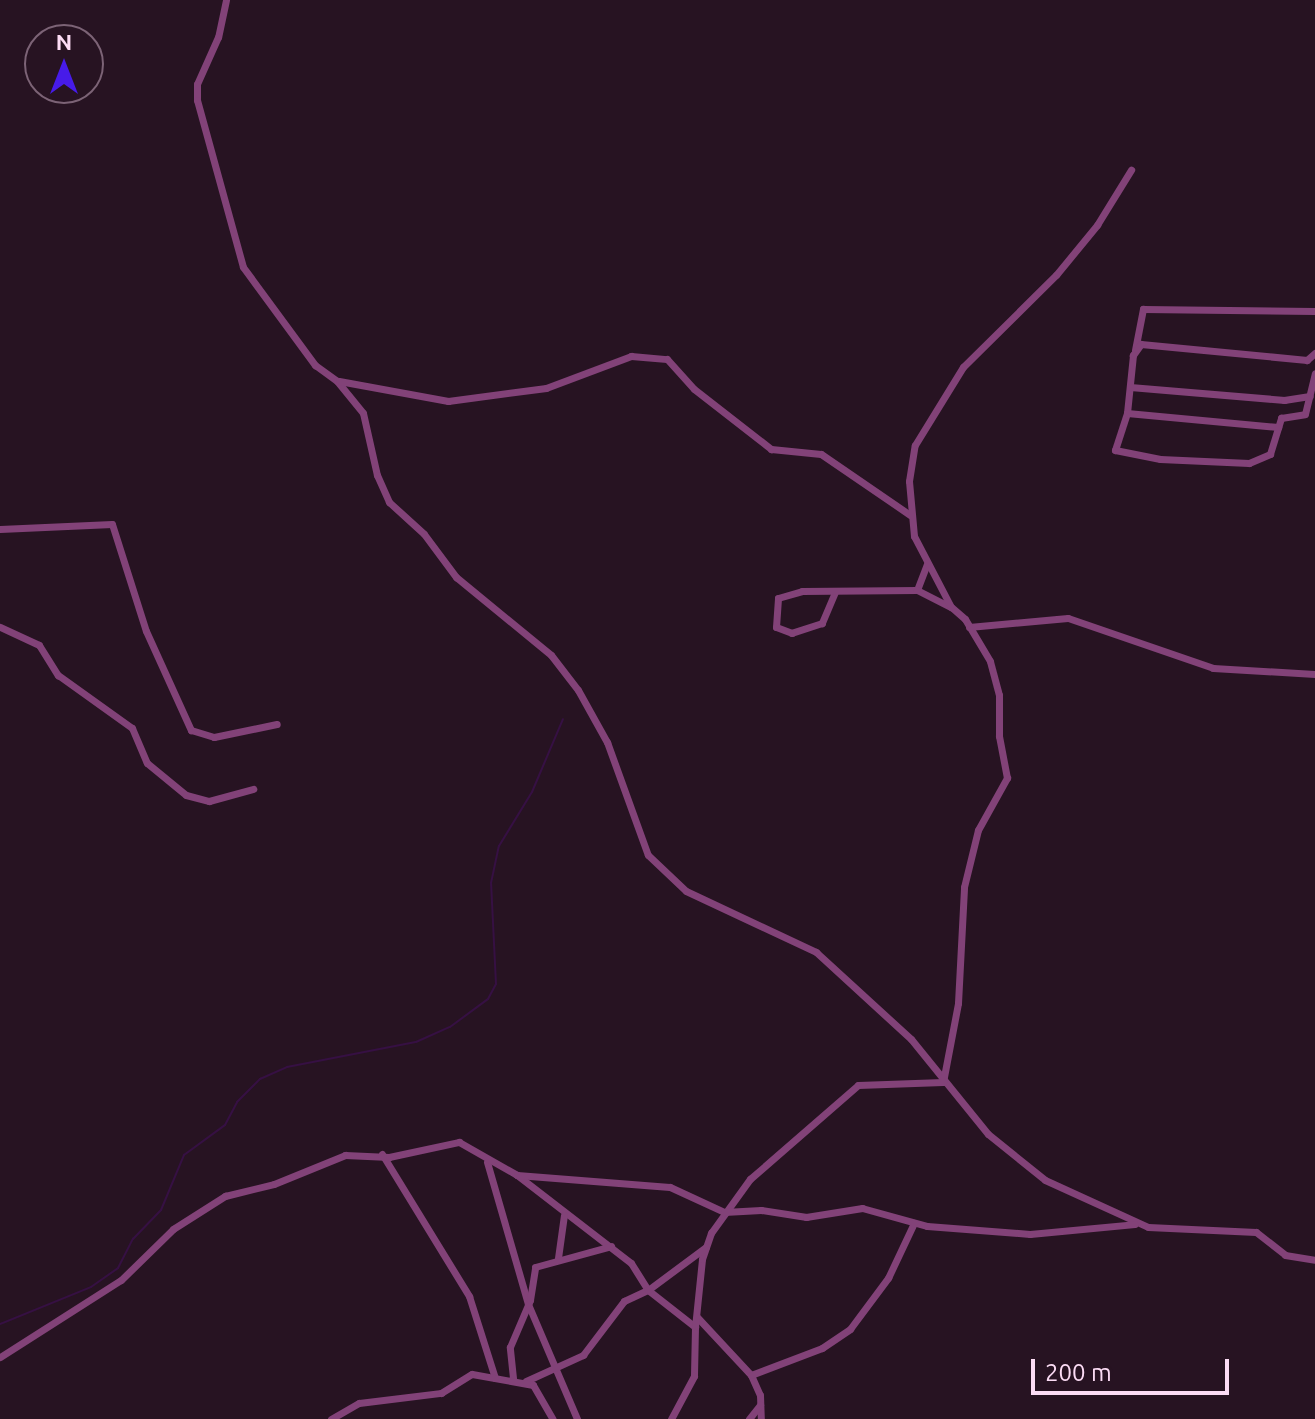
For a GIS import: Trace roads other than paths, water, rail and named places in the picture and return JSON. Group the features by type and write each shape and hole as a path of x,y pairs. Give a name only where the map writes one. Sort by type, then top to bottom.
{"street":[{"path":"226,0 218,37 197,84 197,100 222,205 253,286 315,365 337,381 363,413 377,475 389,502 424,534 456,577 551,655 578,690 607,742 648,855 686,891 816,952 911,1039 943,1082 1012,1156 1045,1180 1137,1223"},
{"path":"943,1082 958,1003 964,887 978,830 1007,778 996,676 969,627 951,607 927,564 910,515 915,445 936,406 977,349 1079,247 1131,170"},
{"path":"1315,311 1143,309 1127,413 1115,450 1160,459 1249,463 1270,454 1278,427 1290,413 1305,414 1315,373"},
{"path":"1135,352 1141,344 1307,360 1315,353"},
{"path":"337,381 448,401 546,388 631,356 667,359 694,389 771,449 821,454 910,515"},
{"path":"1130,387 1284,400 1310,396"},
{"path":"1127,413 1278,427"},
{"path":"0,529 112,524 146,631 191,730 214,737 277,724"},
{"path":"917,590 927,564"},
{"path":"835,592 822,623 792,633 776,627 780,596 810,590 917,590 951,607"},
{"path":"969,627 1068,618 1213,668 1315,674"},
{"path":"0,627 39,645 58,675 132,728 147,763 186,795 209,801 253,789"},
{"path":"671,1419 694,1376 695,1327 708,1246 724,1212 750,1179 847,1092 874,1082 943,1082"},
{"path":"0,1357 121,1280 173,1229 225,1196 274,1184 337,1157 382,1154 459,1142 487,1162 517,1175 564,1215 611,1246 637,1270 648,1290 695,1327"},
{"path":"382,1154 469,1296 495,1378"},
{"path":"487,1162 528,1304 560,1369 577,1419"},
{"path":"517,1175 670,1187 724,1212 761,1210 806,1217 862,1208 914,1223 1030,1234 1137,1223 1207,1233 1256,1232 1285,1255 1315,1260"},
{"path":"558,1258 564,1215"},
{"path":"751,1375 822,1348 850,1329 888,1278 914,1223"},
{"path":"513,1378 510,1347 528,1304 535,1267 558,1258 611,1246"},
{"path":"523,1381 560,1369 589,1349 624,1301 648,1290 708,1246"},
{"path":"697,1317 751,1375 761,1419"},
{"path":"331,1419 359,1403 441,1393 472,1374 523,1381 543,1397 553,1419"},
{"path":"749,1419 760,1404"}],"waterway":[{"path":"0,1324 91,1287 118,1268 133,1239 161,1210 184,1155 225,1125 237,1102 260,1079 287,1067 416,1042 450,1027 488,999 496,984 491,883 499,846 532,792 563,719"}]}
